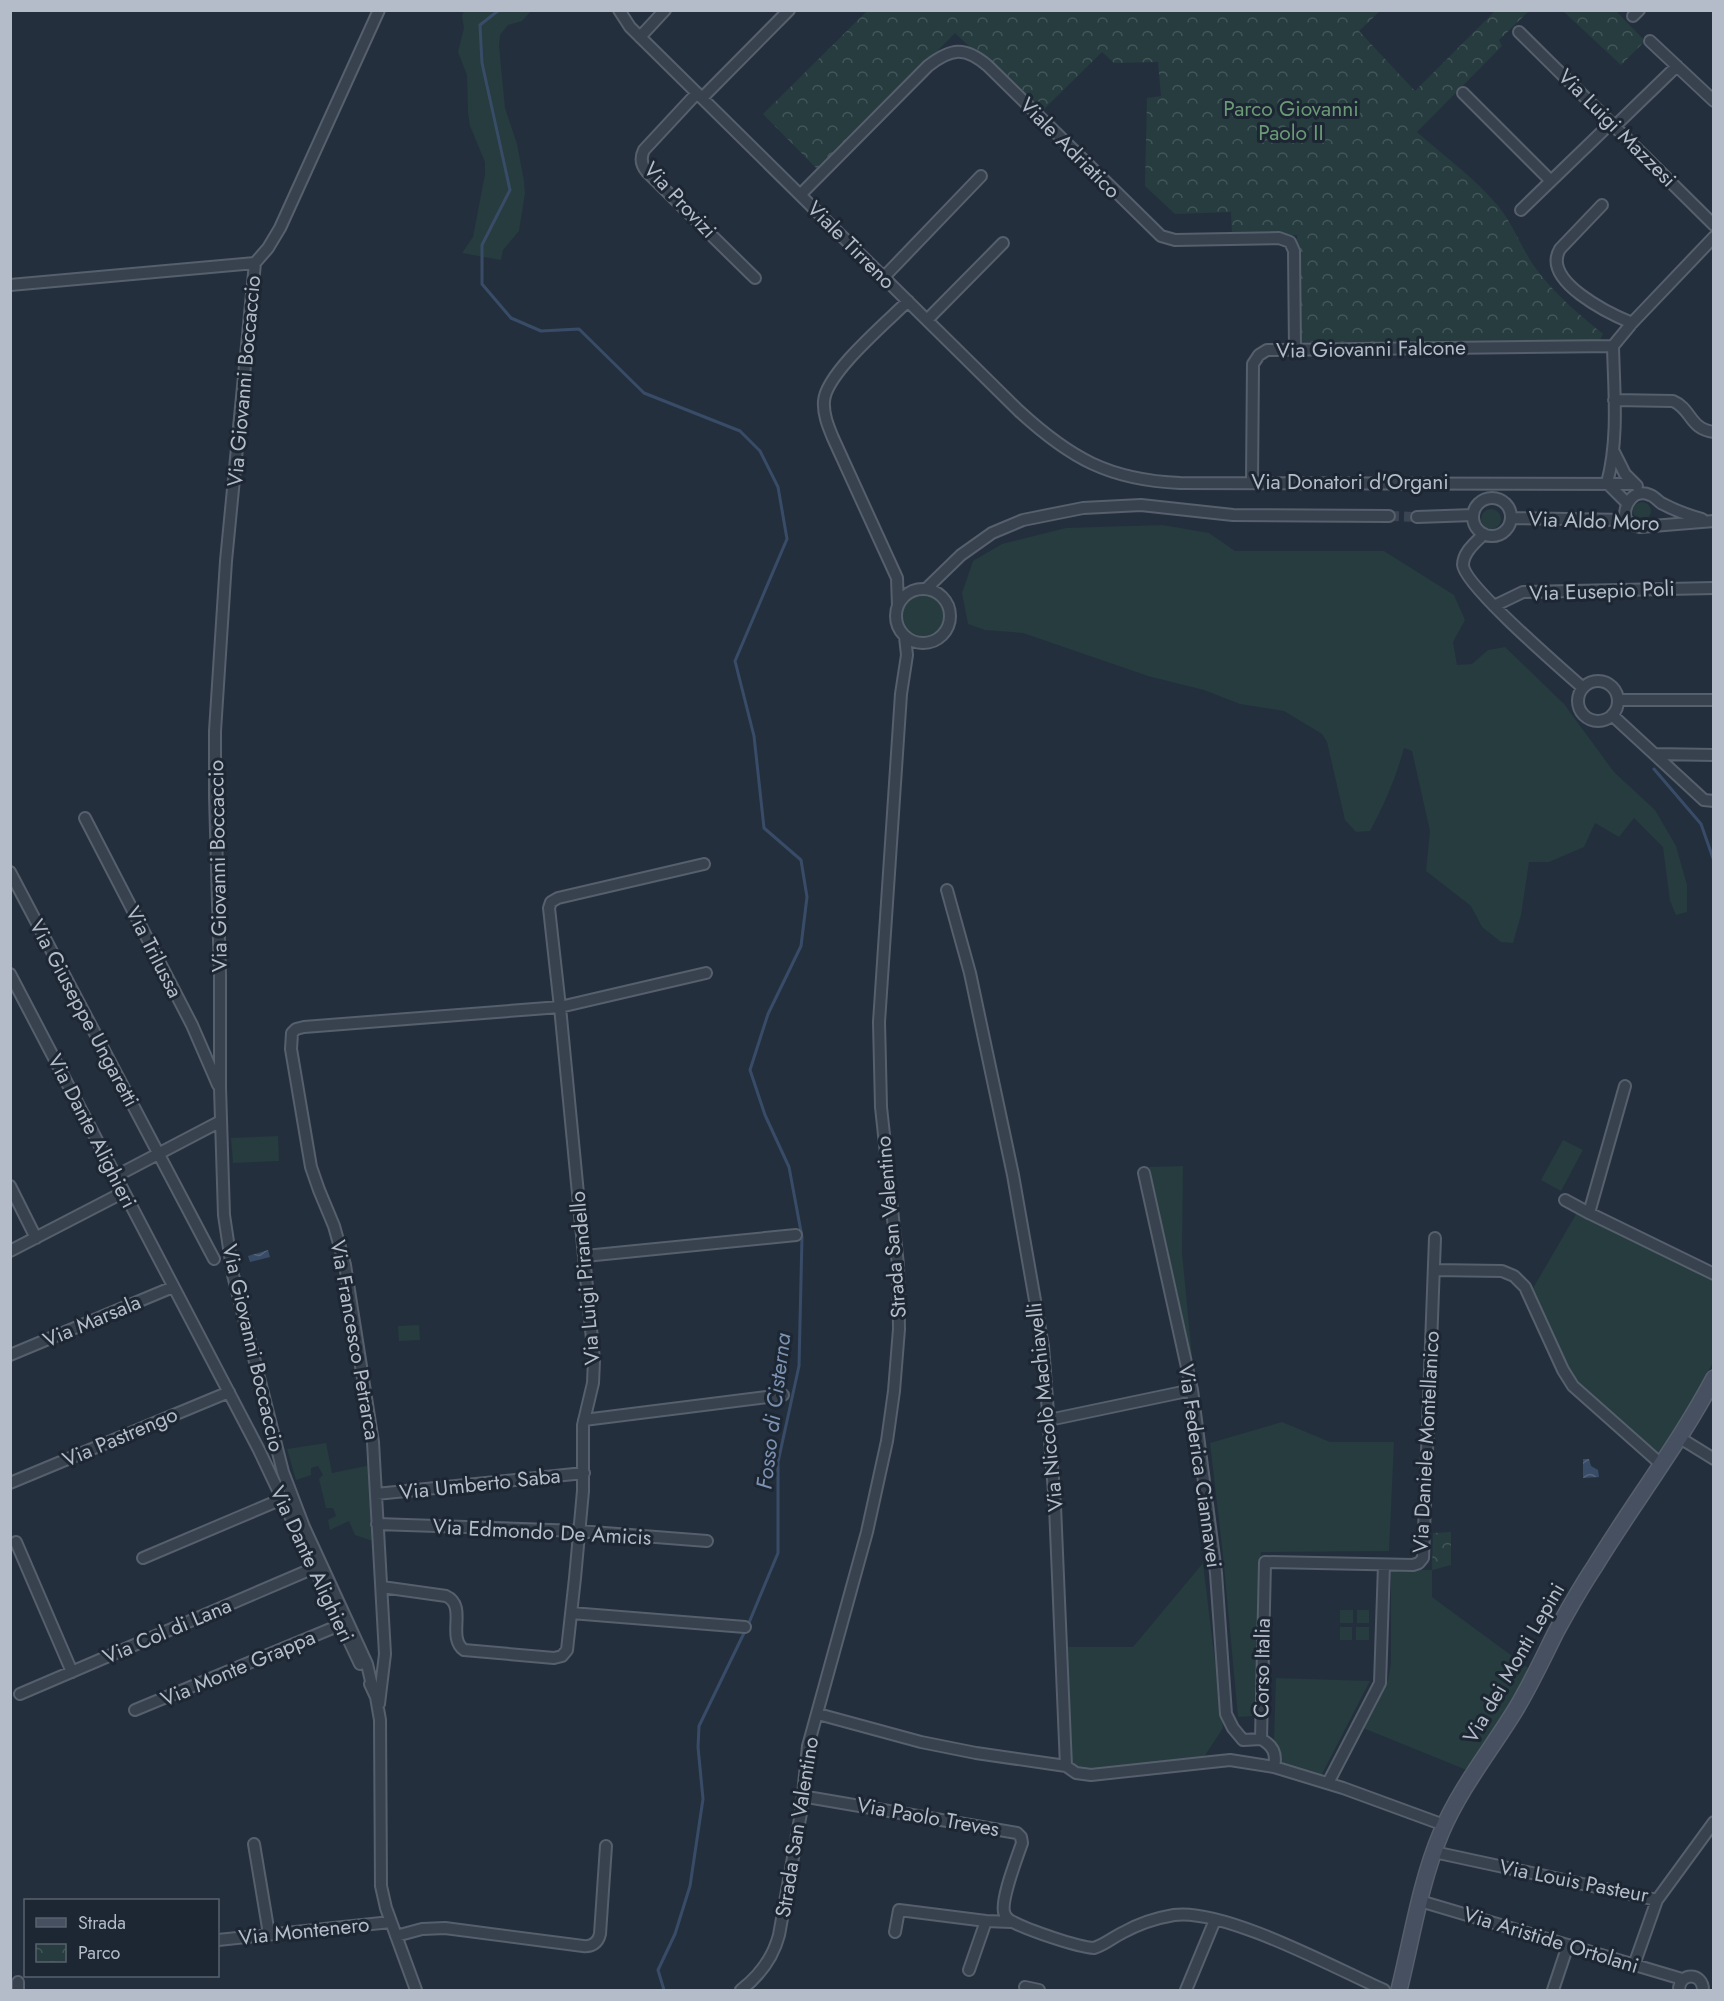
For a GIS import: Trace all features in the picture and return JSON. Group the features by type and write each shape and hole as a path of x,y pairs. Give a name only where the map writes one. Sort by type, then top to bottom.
{"street":[{"path":"255,263 278,232 379,10"},
{"name":"Viale Tirreno","path":"619,10 627,24 1033,424 1068,451 1095,466"},
{"path":"640,37 665,10"},
{"path":"699,96 789,10"},
{"name":"Via Luigi Mazzesi","path":"1519,32 1713,225"},
{"path":"1650,41 1713,101"},
{"name":"Viale Adriatico","path":"800,195 928,66 950,53 967,52 988,66 1161,236 1175,240 1279,238 1288,240 1294,251 1295,349"},
{"path":"1521,210 1677,66"},
{"path":"1463,93 1551,181"},
{"name":"Via Provizi","path":"699,96 644,150 641,158 642,165 755,278"},
{"path":"884,278 981,176"},
{"path":"1602,205 1560,249 1556,258 1556,266 1562,276 1590,303 1632,323"},
{"path":"1627,503 1607,483 1612,449 1613,346 1713,237"},
{"path":"927,320 1003,243"},
{"name":"Via Giovanni Boccaccio","path":"10,285 255,263 226,561 215,720 222,1195 229,1253 278,1453 302,1521 367,1664 373,1690"},
{"path":"908,301 840,370 828,386 824,401 825,417 830,432 897,578 896,623 899,631 905,637 921,644"},
{"name":"Via Giovanni Falcone","path":"1252,482 1253,364 1259,355 1267,350 1613,346"},
{"path":"1614,400 1670,400 1682,406 1697,426 1713,432"},
{"path":"1612,449 1621,469 1634,484"},
{"name":"Via Donatori d'Organi","path":"1095,466 1126,477 1166,482 1634,484"},
{"name":"Via Aldo Moro","path":"1634,484 1682,513 1713,521"},
{"path":"1626,520 1627,503 1638,495 1653,497 1660,513 1653,525"},
{"path":"1497,499 1507,506 1511,518 1502,533 1491,536 1484,534 1476,527 1473,515 1479,504 1497,499"},
{"path":"926,589 943,571 978,542 999,530 1040,515 1083,508 1130,505 1233,515 1389,516"},
{"path":"1417,517 1473,515"},
{"name":"Via Aldo Moro","path":"1511,518 1626,520 1636,526 1713,521"},
{"path":"1484,534 1467,553 1463,565 1468,575 1494,606 1583,688"},
{"path":"941,596 943,571"},
{"path":"897,578 913,591"},
{"name":"Via Eusepio Poli","path":"1494,606 1522,592 1713,588"},
{"path":"898,606 902,598 913,591 926,589 941,596 950,610 948,627 937,640 921,644 907,655"},
{"name":"Strada San Valentino","path":"741,1990 757,1976 766,1964 779,1935 801,1814 807,1754 860,1562 874,1502 888,1432 897,1360 898,1257 881,1107 879,1044 881,975 900,705 907,655 905,637"},
{"path":"1597,681 1608,683 1617,693 1618,700 1617,708 1612,715 1597,721 1585,716 1578,701 1583,688 1597,681"},
{"path":"1618,700 1713,700"},
{"path":"1612,715 1704,800 1713,801"},
{"path":"1655,754 1713,755"},
{"name":"Via Trilussa","path":"86,818 192,1025 220,1088"},
{"name":"Via Luigi Pirandello","path":"382,1587 452,1598 457,1608 458,1642 462,1649 469,1652 560,1657 567,1650 584,1473 584,1420 592,1387 594,1364 549,912 551,902 558,898 704,864"},
{"name":"Via Giuseppe Ungaretti","path":"10,872 214,1259"},
{"name":"Via Niccolò Machiavelli","path":"947,890 970,973 1013,1175 1043,1346 1055,1506 1066,1766"},
{"path":"560,1007 706,973"},
{"name":"Via Dante Alighieri","path":"10,974 229,1392 373,1690 379,1707 380,1720 380,1881 384,1903 416,1990"},
{"name":"Via Francesco Petrarca","path":"379,1707 384,1664 382,1587 373,1442 346,1272 337,1233 311,1167 290,1036 301,1028 560,1007"},
{"path":"1589,1213 1625,1086"},
{"path":"116,1176 221,1120"},
{"name":"Via Federica Ciannavei","path":"1144,1173 1192,1390 1216,1573 1226,1714 1233,1728 1243,1740 1261,1739"},
{"path":"10,1186 36,1238"},
{"path":"10,1251 124,1192"},
{"path":"1565,1200 1713,1274"},
{"path":"585,1256 796,1235"},
{"name":"Via Daniele Montellanico","path":"1266,1563 1413,1565 1419,1563 1423,1558 1435,1238"},
{"path":"1434,1270 1502,1271 1514,1276 1525,1287 1563,1370 1573,1386 1662,1465"},
{"name":"Via Marsala","path":"10,1355 173,1287"},
{"name":"Via dei Monti Lepini","path":"1399,1990 1420,1900 1444,1825 1518,1706 1558,1628 1593,1569 1680,1438 1713,1378"},
{"path":"1049,1420 1192,1390"},
{"name":"Via Pastrengo","path":"10,1483 229,1392"},
{"path":"584,1420 783,1395"},
{"path":"1680,1438 1713,1458"},
{"name":"Via Umberto Saba","path":"376,1494 584,1473"},
{"path":"143,1558 282,1499"},
{"name":"Via Edmondo De Amicis","path":"377,1524 579,1531 707,1541"},
{"path":"16,1542 72,1672"},
{"name":"Corso Italia","path":"1266,1563 1261,1739 1273,1749 1276,1757 1274,1767"},
{"path":"1328,1783 1380,1683 1384,1565"},
{"name":"Via Col di Lana","path":"20,1694 314,1568"},
{"path":"571,1613 745,1627"},
{"name":"Via Monte Grappa","path":"135,1710 340,1625"},
{"path":"818,1714 921,1742 976,1753 1066,1766 1079,1774 1091,1775 1230,1760 1274,1767 1328,1783 1444,1825"},
{"name":"Via Paolo Treves","path":"813,1798 1017,1833 1022,1843 1004,1905 1005,1913 1011,1922"},
{"name":"Via Louis Pasteur","path":"1434,1852 1657,1900 1713,1822"},
{"path":"1703,1837 1713,1844"},
{"path":"254,1844 269,1934"},
{"path":"396,1936 422,1929 446,1928 583,1946 592,1945 599,1939 600,1934 606,1846"},
{"name":"Via Aristide Ortolani","path":"1420,1900 1682,1979 1690,1976 1698,1978 1703,1985 1702,1990"},
{"path":"1634,1965 1657,1900"},
{"path":"895,1932 899,1910 1011,1922 1094,1948 1130,1928 1162,1917 1188,1915 1215,1920 1263,1936 1384,1990"},
{"path":"1186,1990 1215,1920"},
{"path":"969,1970 986,1921"},
{"name":"Via Montenero","path":"219,1940 391,1922"},
{"path":"1553,1990 1568,1945"},
{"path":"1678,1990 1682,1979"},
{"path":"1025,1987 1039,1990"}],"green space":[{"path":"464,11 531,11 522,21 508,25 500,35 505,108 517,144 525,193 519,231 503,250 501,260 462,253 473,237 485,174 485,162 470,126 467,75 458,52 464,28 462,16"},
{"name":"Parco Giovanni Paolo II","path":"867,11 1380,11 1359,31 1415,91 1495,11 1529,11 1499,40 1502,46 1417,132 1490,197 1505,215 1540,274 1562,298 1603,334 1599,342 1300,342 1297,235 1232,235 1231,212 1175,214 1145,186 1147,98 1161,96 1158,62 1114,63 1102,52 1040,113 955,33 819,171 763,114"},
{"path":"1563,11 1616,11 1645,41 1621,65"},
{"path":"1642,502 1648,505 1651,511 1648,517 1642,520 1636,517 1633,511 1636,505"},
{"path":"1491,509 1498,512 1501,519 1498,526 1491,529 1484,526 1481,519 1484,512"},
{"path":"1162,525 1209,533 1235,551 1384,551 1454,595 1465,620 1453,642 1457,665 1472,664 1488,650 1505,647 1564,704 1614,772 1655,810 1676,846 1687,885 1687,912 1676,915 1670,901 1663,847 1634,818 1619,837 1595,823 1584,847 1549,862 1529,862 1521,915 1513,943 1501,942 1482,927 1471,906 1426,871 1430,831 1412,751 1404,748 1389,791 1370,831 1356,832 1345,820 1327,742 1322,734 1284,711 1240,704 1204,690 1148,676 1023,633 985,630 968,624 962,593 973,561 1002,544 1066,528"},
{"path":"923,594 939,600 945,616 939,632 923,638 907,632 901,616 907,600"},
{"path":"278,1136 279,1161 233,1163 231,1138"},
{"path":"1563,1140 1583,1150 1561,1191 1541,1180"},
{"path":"1183,1166 1182,1253 1193,1366 1149,1167"},
{"path":"1578,1211 1713,1279 1713,1362 1691,1406 1660,1455 1580,1387 1564,1361 1532,1290"},
{"path":"419,1325 420,1340 399,1341 398,1326"},
{"path":"1282,1422 1330,1442 1394,1442 1389,1551 1261,1552 1254,1716 1238,1717 1210,1443"},
{"path":"326,1443 332,1473 371,1465 373,1541 355,1535 349,1521 330,1530 328,1520 336,1516 333,1508 326,1508 319,1479 323,1475 318,1466 311,1468 311,1475 296,1480 287,1449"},
{"path":"1451,1532 1451,1565 1432,1570 1433,1533"},
{"path":"1203,1563 1223,1728 1200,1763 1104,1775 1066,1766 1061,1647 1133,1647"},
{"path":"1391,1570 1432,1570 1432,1597 1531,1670 1519,1696 1469,1771 1363,1728 1388,1680 1391,1663"},
{"path":"1340,1610 1353,1610 1353,1623 1340,1623"},
{"path":"1357,1610 1369,1610 1369,1623 1357,1623"},
{"path":"1340,1627 1352,1627 1352,1640 1340,1640"},
{"path":"1356,1627 1369,1627 1369,1640 1356,1640"},
{"path":"1276,1678 1370,1681 1321,1776 1280,1765 1280,1754 1274,1740"}],"water":[{"path":"268,1250 270,1257 250,1262 248,1256"},
{"path":"1583,1459 1589,1459 1591,1466 1598,1470 1599,1477 1583,1478"}],"waterway":[{"name":"Fosso di Cisterna","path":"499,10 480,25 482,63 510,190 482,245 482,284 511,318 541,331 579,329 644,393 740,431 760,451 778,487 787,539 735,661 754,736 764,828 801,860 807,897 801,946 768,1014 750,1070 765,1115 789,1167 802,1237 799,1366 778,1462 778,1553 748,1625"},
{"path":"1654,769 1701,824 1714,861"},
{"name":"Fosso di Cisterna","path":"664,1990 658,1970 675,1934 690,1886 703,1799 698,1747 699,1726 745,1631"}],"tunnel":[{"path":"1389,516 1417,517"}]}
